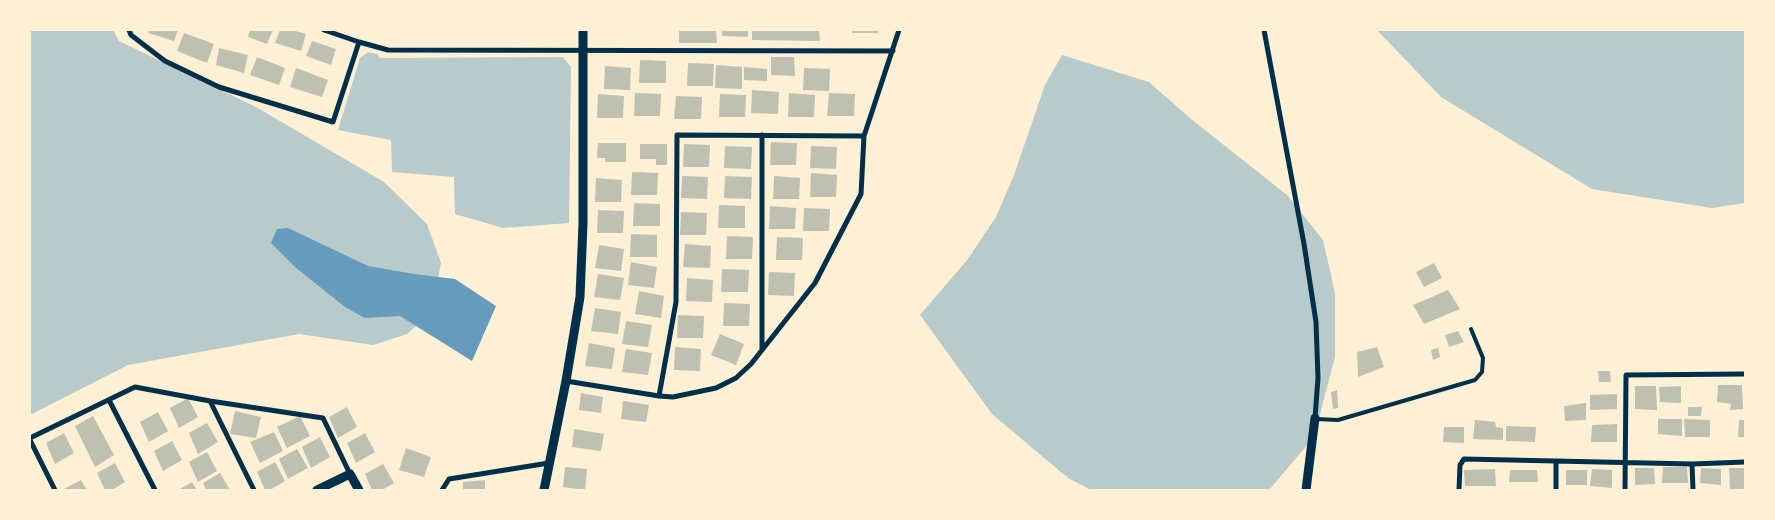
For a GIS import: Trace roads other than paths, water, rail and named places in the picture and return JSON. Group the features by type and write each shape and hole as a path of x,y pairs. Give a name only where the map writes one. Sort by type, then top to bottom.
{"street":[{"path":"129,30 131,35 165,61 219,87 333,122 359,42"},
{"path":"324,30 388,50 893,51"},
{"path":"544,490 566,381 580,296 583,224 583,30"},
{"path":"566,381 659,396 673,396 716,388 736,378 762,351 815,283 861,194 864,136 899,30"},
{"path":"1264,30 1304,244 1316,322 1318,378 1306,490"},
{"path":"659,396 676,302 677,135 864,136"},
{"path":"762,135 762,351"},
{"path":"1625,490 1626,375 1745,374"},
{"path":"55,490 30,439 135,387 210,401 323,418 359,490"},
{"path":"109,400 155,490"},
{"path":"210,401 254,490"},
{"path":"1459,490 1460,465 1464,459 1692,464 1745,462"},
{"path":"1556,462 1556,490"},
{"path":"442,490 449,479 548,463"},
{"path":"1692,464 1693,490"},
{"path":"317,490 350,474"}],"lane":[{"path":"1315,418 1338,420 1475,380 1482,372 1483,358 1471,329"}],"water":[{"path":"288,228 368,266 455,279 496,306 472,361 400,316 365,318 345,307 295,267 271,243 277,229"}]}
